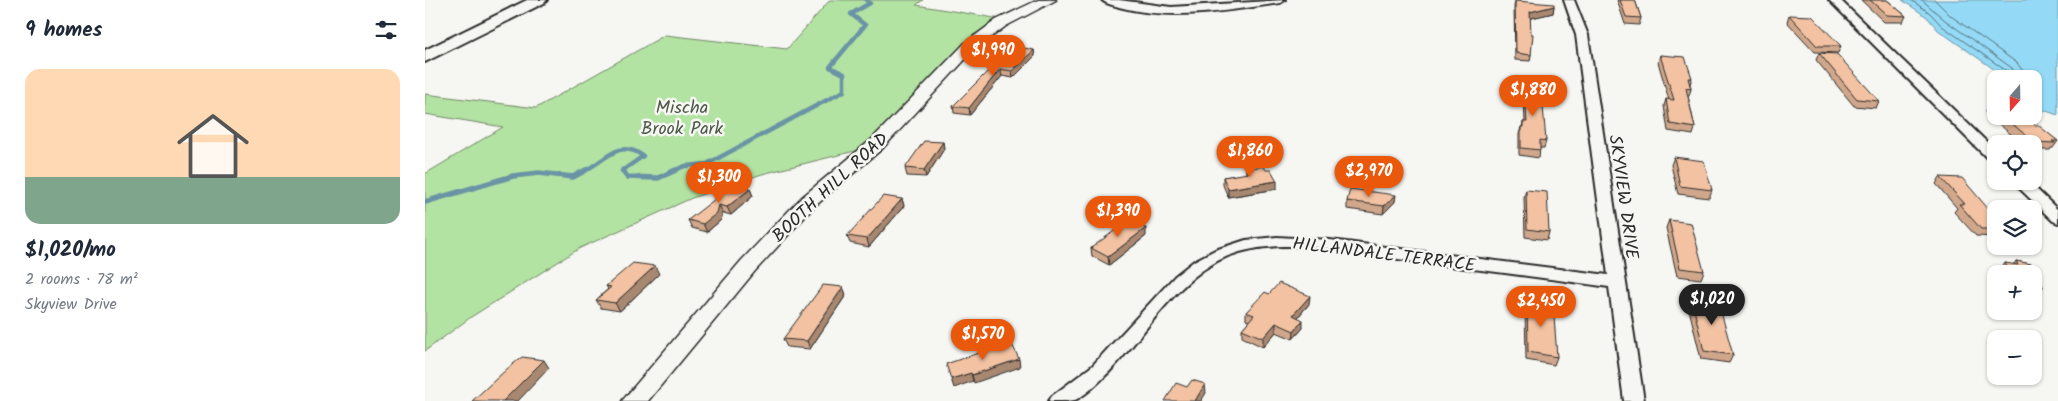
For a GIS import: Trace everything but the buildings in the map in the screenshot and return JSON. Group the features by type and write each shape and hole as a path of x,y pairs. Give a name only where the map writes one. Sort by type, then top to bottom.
{"main road":[{"path":"425,57 539,0"}],"street":[{"name":"BOOTH HILL ROAD","path":"636,401 747,266 808,202 877,144 969,47 1001,22 1049,0"},
{"path":"1107,0 1141,8 1178,11 1213,10 1280,0"},
{"name":"SKYVIEW DRIVE","path":"1569,0 1582,35 1634,401"},
{"path":"1834,0 1987,150"},
{"path":"2028,190 2058,218"},
{"name":"HILLANDALE TERRACE","path":"1059,401 1100,371 1171,289 1192,270 1214,258 1246,245 1282,242 1329,245 1617,282"}],"green space":[{"name":"Mischa Brook Park","path":"830,0 923,0 916,5 1001,19 973,35 863,149 762,174 692,198 580,248 471,317 425,351 425,174 503,127 425,114 425,94 536,108 665,35 787,49"}],"water":[{"path":"1902,0 2058,0 2058,115 2043,110 2043,70 1995,70 1938,30 1927,17"}],"waterway":[{"path":"673,171 685,166 707,164 844,91 844,74 830,67 865,25 851,14 870,3 866,0"},
{"path":"584,171 619,150 626,149 643,156 623,170"},
{"path":"425,202 513,176 539,173 573,177 586,170"},
{"path":"623,170 627,177 658,178 676,170"}]}
